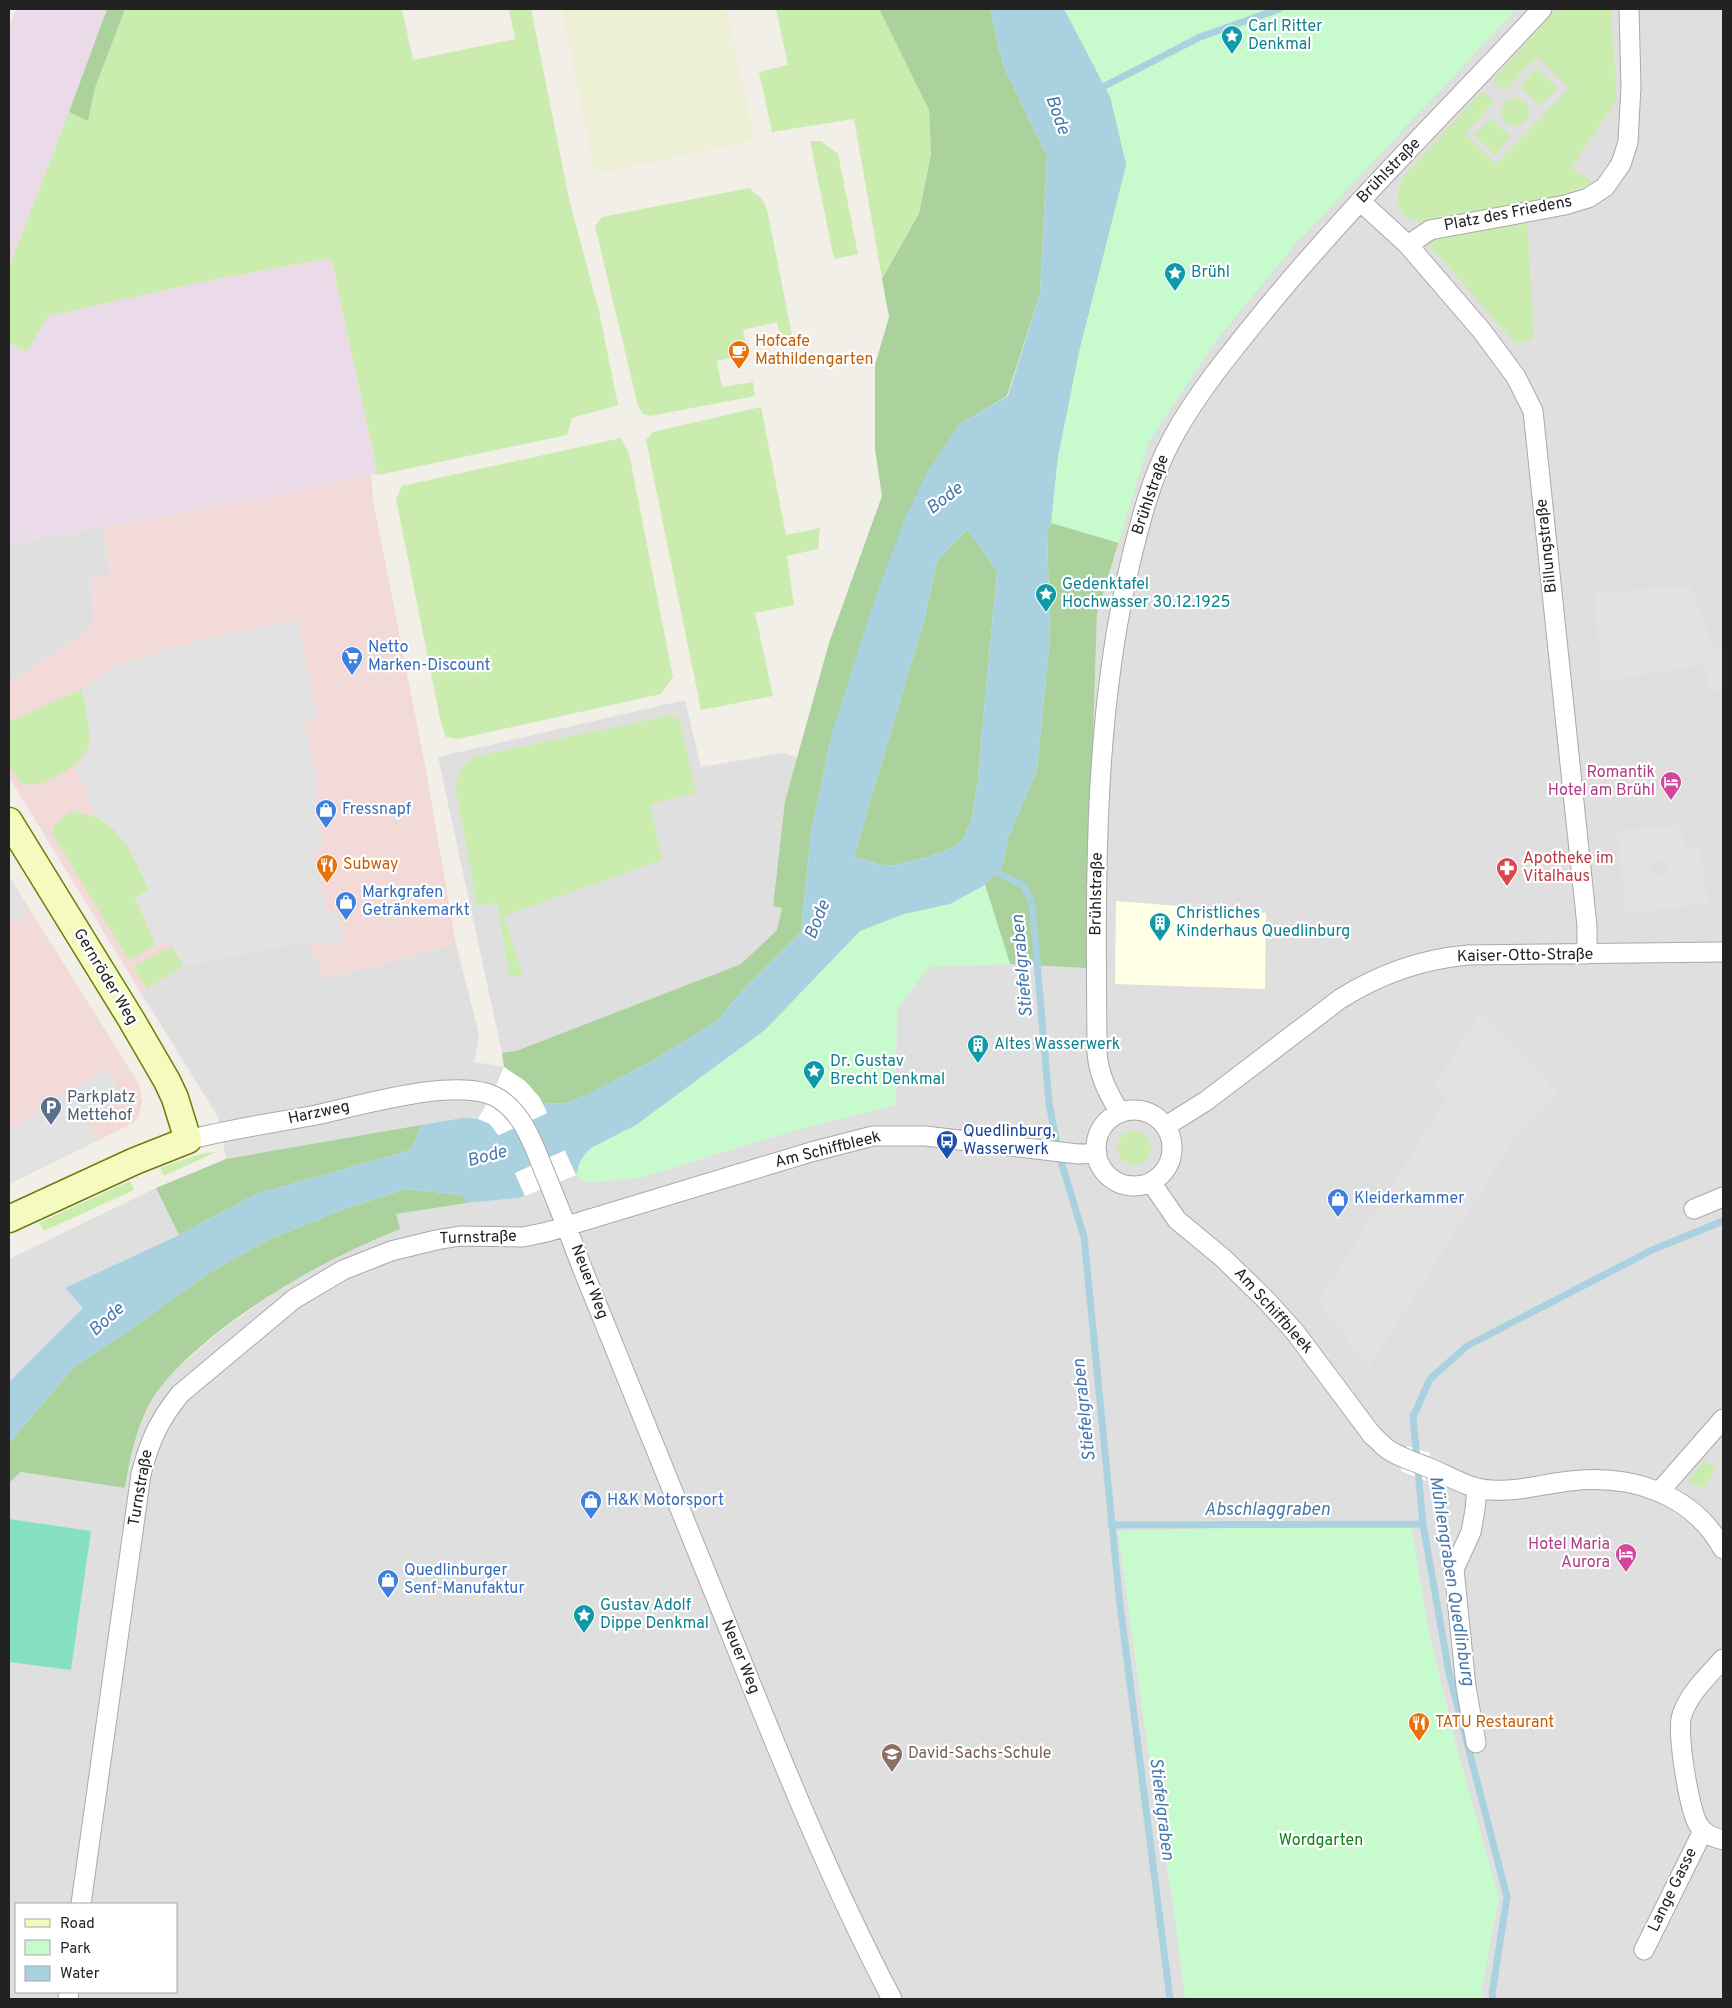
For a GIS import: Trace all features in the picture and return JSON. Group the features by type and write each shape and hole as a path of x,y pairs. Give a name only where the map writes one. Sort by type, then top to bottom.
{"main road":[{"name":"Gernröder Weg","path":"9,821 131,1018 167,1081 175,1098 188,1140"},
{"name":"Harzweg","path":"9,1219 135,1161 188,1140"}],"street":[{"name":"Brühlstraße","path":"1120,1113 1103,1081 1098,1065 1097,862 1106,709 1118,613 1138,530 1158,467 1172,439 1193,406 1240,341 1300,269 1360,201 1542,9"},
{"name":"Platz des Friedens","path":"1408,245 1430,230 1565,204 1588,198 1605,187 1621,164 1628,142 1632,86 1629,9"},
{"name":"Billungstraße","path":"1360,201 1408,245 1482,331 1516,377 1533,411 1587,926 1588,954"},
{"name":"Kaiser-Otto-Straße","path":"1166,1126 1206,1101 1340,999 1378,978 1418,965 1453,956 1723,952"},
{"name":"Harzweg","path":"188,1140 397,1096 455,1090 482,1092 492,1095 507,1104 523,1124 567,1226"},
{"path":"1135,1110 1145,1111 1159,1118 1166,1126 1171,1138 1171,1157 1166,1169 1151,1182 1132,1185 1114,1179 1104,1171 1097,1153 1097,1140 1101,1128 1109,1119 1120,1113 1135,1110"},
{"name":"Am Schiffbleek","path":"567,1226 811,1152 873,1136 924,1136 1078,1154 1097,1153"},
{"name":"Am Schiffbleek","path":"1151,1182 1177,1220 1222,1258 1289,1325 1372,1435 1387,1449 1477,1488 1503,1491 1572,1481 1610,1481 1641,1485 1660,1491 1698,1515 1709,1526 1723,1548"},
{"path":"1694,1209 1723,1197"},
{"name":"Turnstraße","path":"81,1903 142,1474 150,1443 165,1412 180,1394 272,1316 294,1299 344,1270 391,1251 436,1240 460,1236 523,1237 567,1226"},
{"name":"Neuer Weg","path":"567,1226 702,1563 816,1839 855,1928 892,1999"},
{"path":"1660,1491 1723,1419"},
{"path":"1476,1743 1466,1688 1454,1569 1469,1537 1475,1510 1477,1488"},
{"name":"Lange Gasse","path":"1723,1659 1692,1696 1680,1722 1689,1798 1695,1820 1703,1831 1723,1840"},
{"name":"Lange Gasse","path":"1644,1950 1703,1831"}],"shaded area":[{"path":"16,9 107,9 9,267 9,26"},
{"path":"562,9 727,9 754,140 595,175"},
{"path":"1517,9 1723,9 1723,1999 1485,1999 1481,1992 1458,1753 1429,1634 1411,1526 1118,1531 1146,1734 1176,1923 1185,1999 9,1999 9,1483 21,1472 125,1488 134,1441 140,1422 161,1386 175,1370 217,1334 286,1284 355,1247 399,1229 396,1214 467,1203 518,1198 576,1175 588,1182 639,1178 782,1134 895,1105 897,1009 929,966 1010,964 1086,968 1097,613 1149,442 1217,340 1295,245"},
{"path":"331,258 378,475 371,474 273,496 9,544 9,343 27,352 48,316 216,279"},
{"path":"371,474 373,500 426,770 456,944 325,979 307,941 184,966 141,993 9,777 9,682 64,647 94,623 91,578 111,574 103,527 273,496"},
{"path":"103,527 111,575 91,578 94,623 64,647 9,682 9,544"},
{"path":"1691,586 1714,649 1723,645 1723,688 1711,693 1704,665 1602,681 1594,593"},
{"path":"297,620 318,720 304,723 318,783 316,808 324,847 314,849 327,915 337,913 344,947 308,941 184,966 169,940 156,945 135,897 149,890 127,844 111,825 96,817 75,766 86,755 91,740 82,689 115,667 198,640"},
{"path":"685,700 701,767 783,753 797,757 785,801 773,906 782,907 777,930 741,964 516,1051 502,1053 438,757"},
{"path":"1680,825 1684,849 1700,848 1708,904 1626,913 1617,831","holes":["1659,859 1666,862 1667,869 1663,875 1659,876 1652,873 1650,866 1652,862"]},
{"path":"9,876 139,1084 142,1101 138,1118 133,1123 9,1184"},
{"path":"9,878 29,912 9,924"},
{"path":"1116,901 1266,913 1265,989 1115,984"},
{"path":"308,941 325,979 456,944 479,1035 474,1062 504,1067 492,1095 478,1119 462,1118 226,1159 218,1117 141,993 184,966"},
{"path":"1480,1012 1559,1095 1518,1134 1369,1367 1318,1301 1447,1098 1433,1088"},
{"name":"Parkplatz Mettehof","path":"106,1069 120,1092 110,1111 87,1123 96,1141 9,1184 9,1130"},
{"path":"156,1188 179,1235 65,1288 83,1308 9,1382 9,1259"}],"green space":[{"path":"107,9 125,9 95,88 88,121 69,112"},
{"path":"125,9 402,9 413,60 515,39 509,9 531,9 569,199 599,311 618,405 572,418 567,435 378,475 331,258 216,279 48,316 27,352 9,343 9,267 69,112 88,120 95,88"},
{"path":"776,9 879,9 929,110 931,154 919,212 882,279 854,119 772,132 759,72 788,65"},
{"path":"879,9 990,9 1003,65 1047,156 1040,294 1007,396 959,425 832,733 811,833 801,932 744,989 717,1021 651,1062 587,1095 566,1103 543,1104 530,1086 504,1067 502,1053 516,1051 741,964 777,930 782,908 773,906 785,801 829,643 882,496 875,449 875,365 889,317 882,279 919,213 931,154 929,110"},
{"name":"Brühl","path":"1064,9 1517,9 1295,245 1217,340 1149,442 1097,613 1086,968 1010,964 985,885 1003,864 1008,837 1037,770 1050,637 1047,531 1051,523 1110,97"},
{"name":"Brühl","path":"1064,9 1517,9 1295,245 1217,340 1149,442 1119,543 1051,523 1058,457 1079,351 1126,165 1110,97"},
{"path":"1557,9 1611,9 1617,100 1571,168 1592,181 1567,196 1426,221 1417,221 1409,218 1400,208 1398,201 1399,185 1403,177 1482,91 1494,102 1465,134 1496,164 1569,88 1537,57 1504,91 1492,80"},
{"path":"1537,68 1558,88 1540,106 1520,86"},
{"path":"1515,98 1525,102 1529,112 1525,122 1515,126 1505,122 1501,112 1505,102"},
{"path":"1491,118 1511,137 1495,155 1474,135"},
{"path":"810,141 821,141 838,154 858,254 834,259"},
{"path":"749,188 762,199 767,209 793,340 782,342 777,322 743,330 748,355 717,361 722,387 753,382 755,396 650,416 643,414 638,406 595,226 602,217"},
{"path":"1527,218 1534,336 1528,342 1515,343 1431,247 1430,243 1433,237"},
{"path":"761,407 786,535 820,528 818,549 787,556 794,605 755,613 773,696 701,710 646,440 653,432"},
{"path":"621,438 629,453 673,677 661,694 458,739 446,737 441,723 396,499 402,486"},
{"path":"967,529 997,571 978,778 972,819 963,839 954,847 927,857 884,866 854,856 925,617 937,561"},
{"path":"82,689 90,739 82,758 59,775 41,783 22,784 9,765 9,722"},
{"path":"671,715 680,720 696,793 650,804 662,860 504,916 523,974 510,978 497,903 477,906 456,790 457,779 461,770 477,756"},
{"path":"71,812 87,814 101,820 112,828 121,838 137,863 150,890 135,897 156,945 129,960 52,833 59,821"},
{"path":"985,885 1010,964 929,967 897,1009 895,1105 782,1134 639,1178 588,1182 583,1181 576,1175 580,1162 591,1148 636,1125 765,1030 860,931 904,914 950,904"},
{"path":"172,947 184,966 147,989 133,966"},
{"path":"421,1125 411,1150 256,1194 179,1235 156,1188 226,1159"},
{"path":"1134,1131 1146,1136 1151,1148 1146,1160 1134,1165 1122,1160 1117,1148 1122,1136"},
{"path":"216,1152 164,1176 160,1168 200,1154"},
{"path":"130,1181 134,1190 44,1231 39,1223"},
{"path":"406,1189 463,1195 467,1203 396,1214 400,1229 324,1264 299,1278 252,1307 207,1341 168,1378 149,1405 137,1435 125,1488 21,1472 9,1483 9,1443 75,1366 127,1332 210,1272 270,1239 347,1208"},
{"path":"1704,1460 1716,1468 1704,1488 1688,1482"},
{"path":"9,1519 91,1531 71,1670 9,1662"},
{"name":"Wordgarten","path":"1351,1524 1411,1525 1429,1634 1458,1753 1499,1898 1481,1992 1485,1999 1185,1999 1176,1923 1146,1734 1118,1531"}],"water":[{"path":"990,9 1064,9 1110,97 1126,165 1079,351 1058,457 1051,523 1047,531 1050,637 1037,770 1008,837 1003,864 985,885 950,904 904,914 860,931 765,1030 636,1125 591,1148 580,1162 576,1175 543,1104 566,1103 587,1095 651,1062 717,1021 744,989 801,932 811,833 832,733 874,601 904,521 926,474 959,425 1008,396 1040,294 1047,156 1003,65","holes":["967,529 997,571 978,778 972,819 963,839 954,847 927,857 896,865 884,866 854,856 925,617 937,561"]},
{"path":"462,1118 483,1120 495,1129 505,1146 525,1196 467,1203 462,1195 406,1189 347,1208 270,1239 210,1272 127,1332 75,1366 9,1443 9,1382 83,1308 65,1288 179,1235 256,1194 411,1150 421,1125"}],"pier":[{"path":"504,1067 525,1081 540,1098 576,1175 525,1196 498,1135 490,1124 478,1119 492,1095"},
{"path":"1407,1446 1430,1453 1426,1481 1401,1471"}],"waterway":[{"path":"1097,90 1200,37 1279,9"},
{"name":"Stiefelgraben","path":"991,867 997,873 1023,885 1032,903 1049,1103 1059,1155 1084,1237 1119,1596 1170,1999"},
{"name":"Bode","path":"451,1166 507,1154 608,1108"},
{"name":"Abschlaggraben","path":"1493,1999 1492,1994 1507,1897 1449,1673 1423,1524 1413,1417 1430,1379 1467,1346 1652,1250 1723,1221"},
{"name":"Abschlaggraben","path":"1111,1525 1423,1524"}],"place":[{"name":"Carl Ritter Denkmal","path":"1232,55"},
{"name":"Brühl","path":"1175,292"},
{"name":"Hofcafe Mathildengarten","path":"739,370"},
{"name":"Gedenktafel Hochwasser 30.12.1925","path":"1046,613"},
{"name":"Netto Marken-Discount","path":"352,676"},
{"name":"Romantik Hotel am Brühl","path":"1671,801"},
{"name":"Fressnapf","path":"326,829"},
{"name":"Subway","path":"327,884"},
{"name":"Apotheke im Vitalhaus","path":"1507,887"},
{"name":"Markgrafen Getränkemarkt","path":"346,921"},
{"name":"Christliches Kinderhaus Quedlinburg","path":"1160,942"},
{"name":"Altes Wasserwerk","path":"978,1064"},
{"name":"Dr. Gustav Brecht Denkmal","path":"814,1090"},
{"name":"Parkplatz Mettehof","path":"51,1126"},
{"name":"Quedlinburg, Wasserwerk","path":"947,1160"},
{"name":"Kleiderkammer","path":"1338,1218"},
{"name":"H&K Motorsport","path":"591,1520"},
{"name":"Hotel Maria Aurora","path":"1626,1573"},
{"name":"Quedlinburger Senf-Manufaktur","path":"388,1599"},
{"name":"Gustav Adolf Dippe Denkmal","path":"584,1634"},
{"name":"TATU Restaurant","path":"1419,1742"},
{"name":"David-Sachs-Schule","path":"892,1773"}],"water label":[{"name":"Mühlengraben Quedlinburg","path":"1451,1581"}]}
